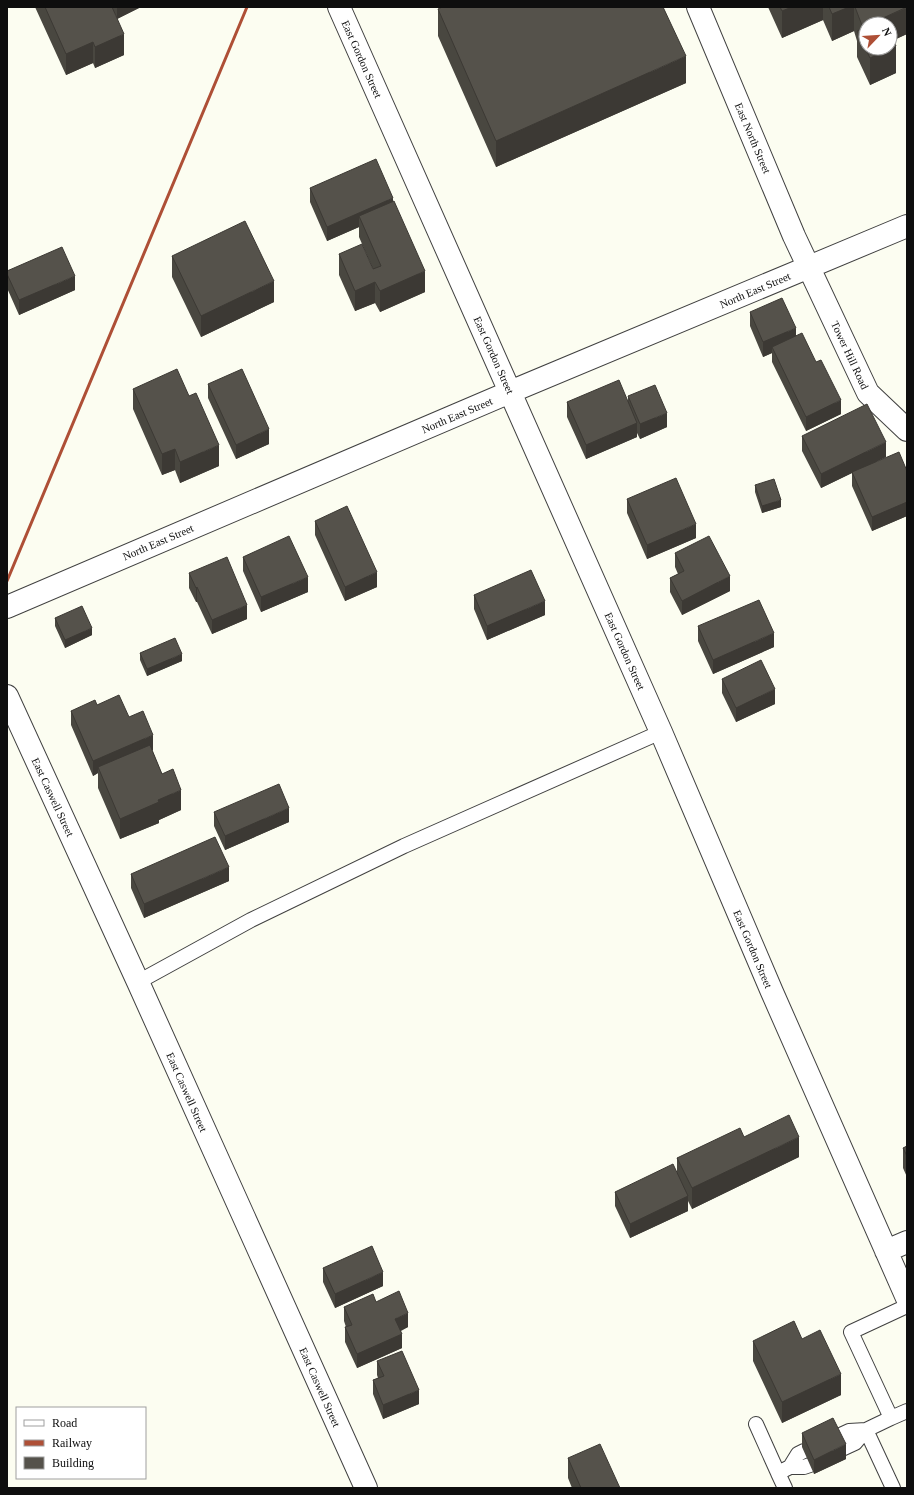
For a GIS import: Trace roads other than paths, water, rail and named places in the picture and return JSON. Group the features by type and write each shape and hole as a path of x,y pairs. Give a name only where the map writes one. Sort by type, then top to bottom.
{"street":[{"name":"East Gordon Street","path":"339,7 661,732 772,992 907,1298"},
{"name":"East North Street","path":"698,7 794,236 810,268"},
{"name":"North East Street","path":"7,607 510,392 810,268 907,226"},
{"name":"Tower Hill Road","path":"810,268 868,393 907,430"},
{"name":"East Caswell Street","path":"7,696 138,982 366,1488"},
{"path":"886,1251 907,1242"}],"lane":[{"path":"138,982 251,920 404,846 661,732"},
{"path":"891,1418 851,1332 907,1306"},
{"path":"839,1443 855,1443 866,1430 907,1411"},
{"path":"756,1424 784,1470 785,1488"},
{"path":"866,1430 893,1488"},
{"path":"784,1470 798,1454 804,1452"},
{"path":"784,1470 810,1465"}],"railway":[{"path":"7,581 247,7"}]}
